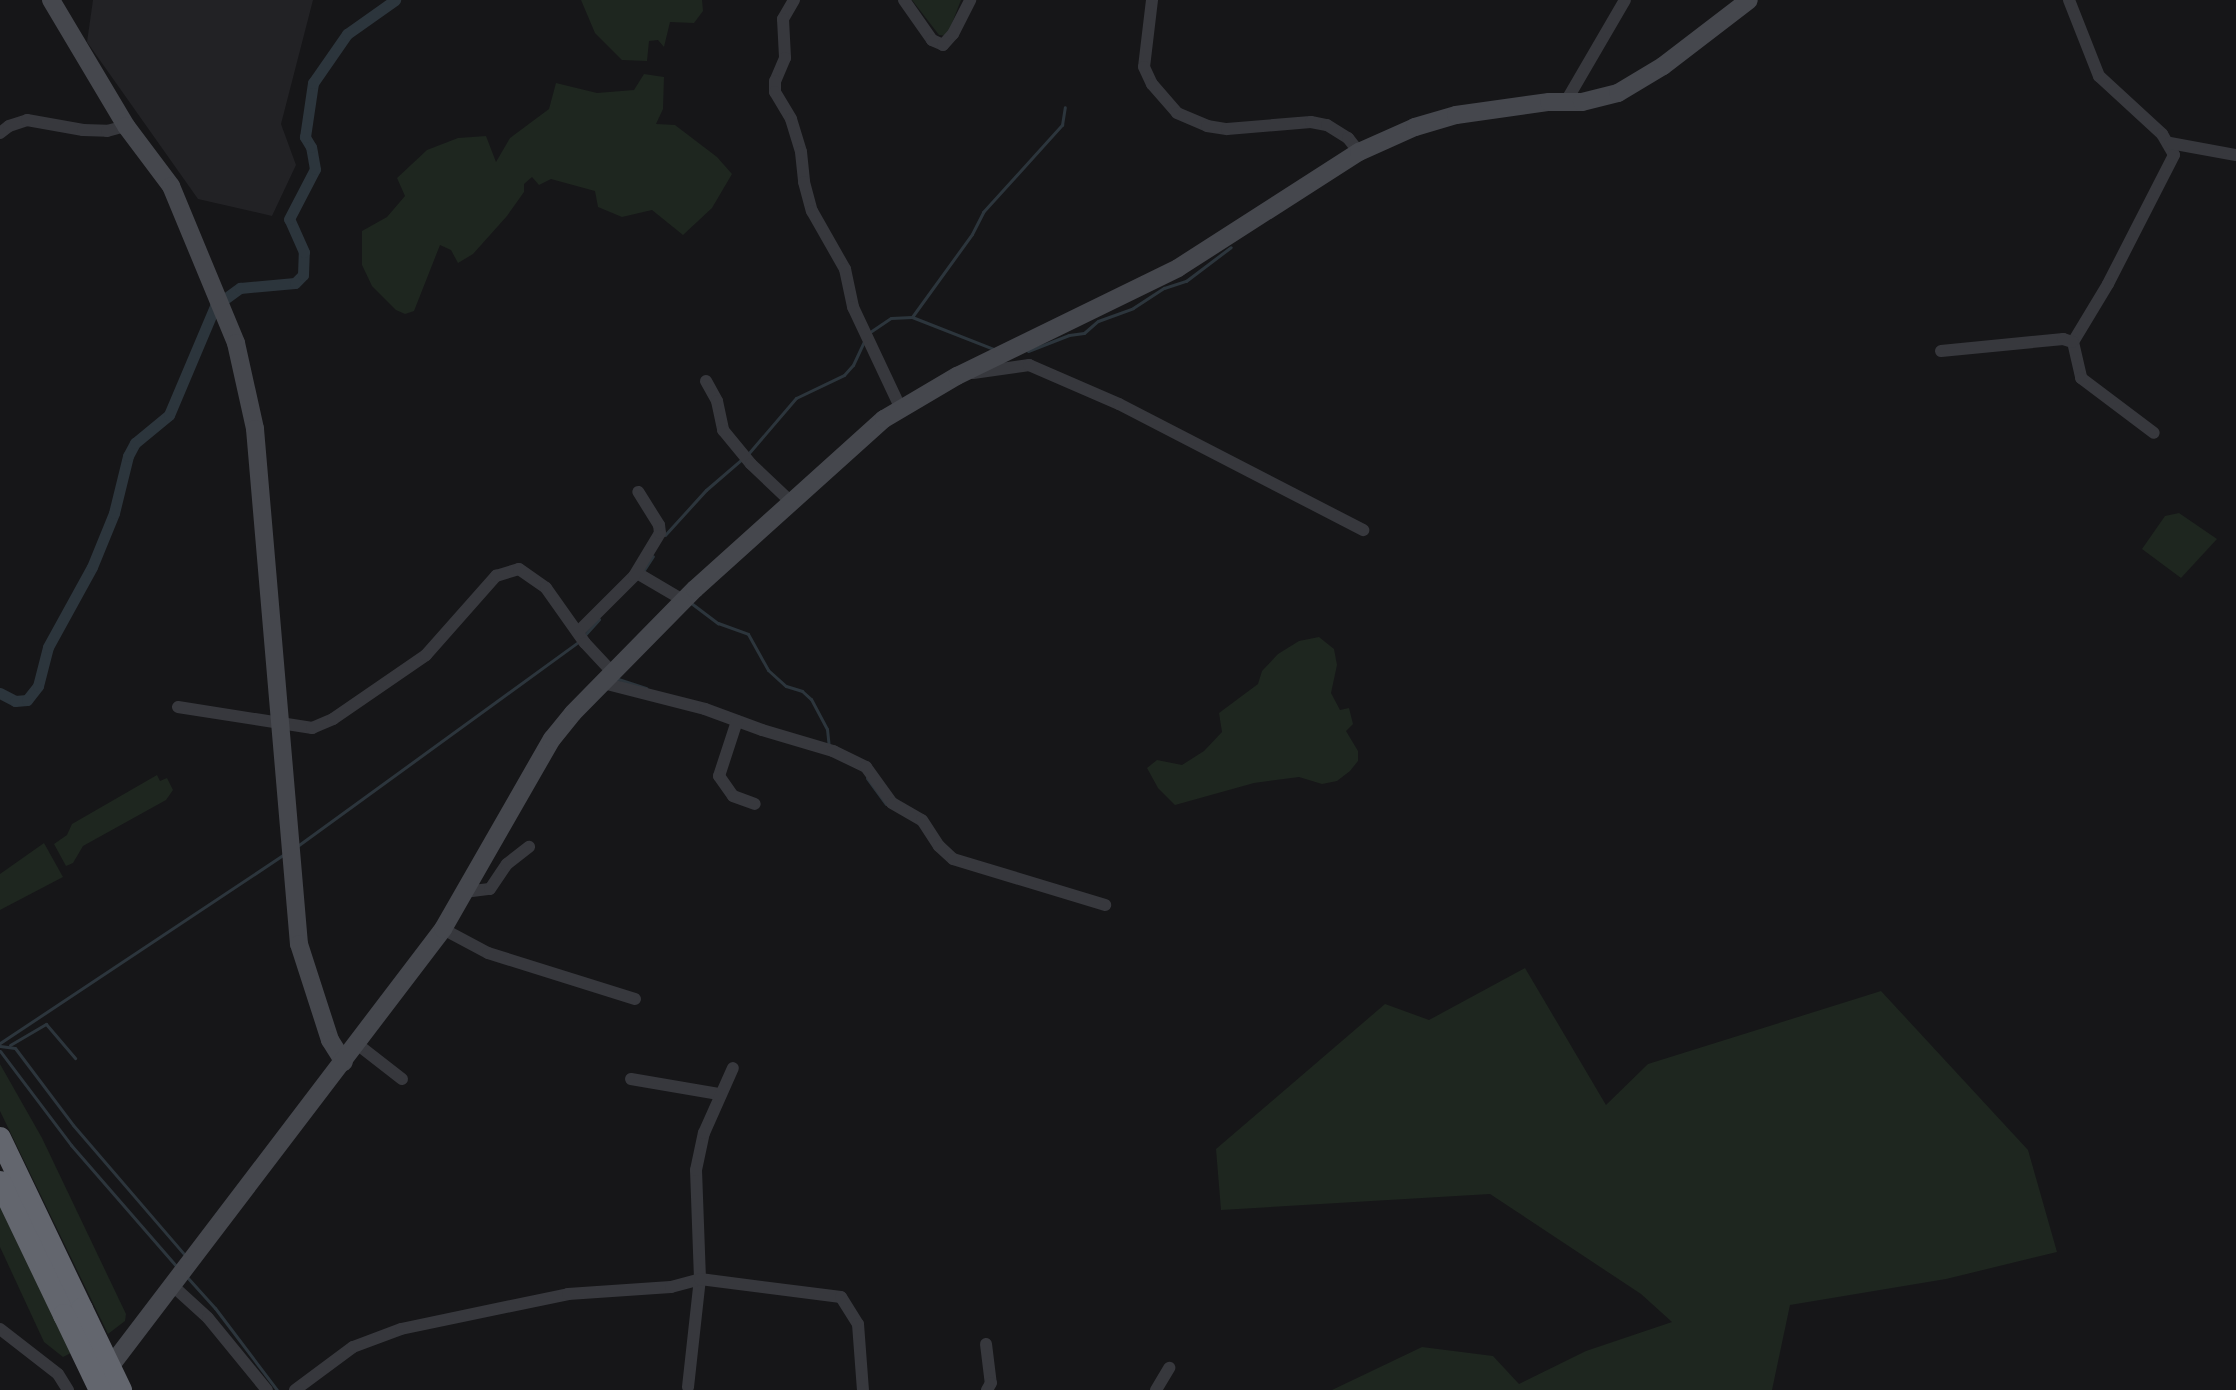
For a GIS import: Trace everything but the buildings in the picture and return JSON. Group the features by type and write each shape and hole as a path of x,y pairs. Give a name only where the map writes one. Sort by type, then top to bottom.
{"highway":[{"path":"0,1138 73,1312 100,1390"},
{"path":"0,1182 121,1390"}],"main road":[{"path":"51,0 126,126 171,186 236,343 255,429 299,944 330,1040 344,1062"},
{"path":"1725,16 1736,0"},
{"path":"93,1390 443,929 552,739 685,599 884,419 957,376 1178,268 1359,152 1415,127 1456,115 1599,100 1642,80 1749,0"}],"street":[{"path":"794,0 783,19 785,58 775,81 775,92 791,119 812,211 845,269 853,307 901,409"},
{"path":"904,0 932,40 943,45 953,34 970,0"},
{"path":"1152,0 1144,67 1152,84 1177,113 1207,126 1227,129 1311,122 1327,125 1348,138 1359,152"},
{"path":"1565,103 1625,0"},
{"path":"2069,0 2099,76 2170,143 2174,155 2073,342 2081,378 2154,433"},
{"path":"0,133 9,126 27,120 83,130 107,131 126,126"},
{"path":"2170,143 2236,155"},
{"path":"1941,351 2063,339 2073,342"},
{"path":"957,376 1029,365 1119,404 1363,530"},
{"path":"706,381 717,401 723,430 751,464 790,501"},
{"path":"582,638 637,573 660,533 659,525 638,492"},
{"path":"178,707 312,728 333,719 403,672 445,638 496,576 508,570 530,573 546,588 610,676 829,750 866,767 892,803 922,820 939,846 953,859 998,870 1105,905"},
{"path":"637,573 685,599"},
{"path":"737,721 719,776 733,796 755,804"},
{"path":"464,892 490,889 507,864 529,847"},
{"path":"443,929 488,953 635,999"},
{"path":"357,1044 402,1079"},
{"path":"688,1387 700,1279 696,1170 704,1133 733,1068"},
{"path":"631,1079 719,1094"},
{"path":"180,1278 208,1318 267,1390"},
{"path":"295,1390 353,1347 401,1329 568,1294 671,1287 700,1279 841,1297 858,1324 863,1390"},
{"path":"0,1329 58,1374 68,1390"},
{"path":"986,1344 991,1383 987,1390"},
{"path":"1156,1390 1169,1368"}],"shaded area":[{"path":"93,0 313,0 281,124 296,165 272,216 198,199 87,42"},
{"path":"581,0 702,0 703,11 694,23 670,22 664,47 658,40 649,41 647,61 622,60 595,33"},
{"path":"912,0 961,0 947,36 939,35"},
{"path":"644,74 664,77 663,109 656,124 675,125 717,157 732,174 712,208 683,235 652,210 622,217 598,207 595,191 551,179 539,185 532,177 524,184 524,192 507,216 473,254 458,263 451,250 440,245 414,311 405,314 396,310 372,286 362,265 362,231 387,217 405,196 397,178 427,150 458,138 486,136 496,162 510,138 549,109 556,83 597,93 634,90"},
{"path":"2179,513 2217,539 2181,578 2142,549 2165,516"},
{"path":"1319,637 1334,649 1337,665 1331,693 1340,710 1349,708 1353,724 1346,731 1358,751 1358,761 1350,771 1337,781 1322,784 1299,777 1254,783 1175,805 1158,788 1147,768 1157,760 1182,765 1204,751 1222,732 1219,713 1258,684 1262,671 1278,654 1299,641"},
{"path":"157,775 160,781 167,778 173,790 166,800 83,846 73,863 66,866 54,844 67,835 72,824"},
{"path":"44,843 63,877 0,910 0,874"},
{"path":"1525,968 1606,1105 1648,1064 1881,991 2028,1150 2057,1252 1946,1279 1790,1305 1772,1390 1332,1390 1422,1347 1493,1356 1519,1384 1586,1351 1672,1322 1641,1294 1490,1194 1221,1210 1216,1149 1385,1004 1429,1020"},
{"path":"0,1064 42,1138 126,1314 125,1321 108,1334 0,1111"},
{"path":"0,1205 71,1353 63,1357 44,1342 0,1247"}],"waterway":[{"path":"0,693 15,701 27,700 38,686 48,647 92,567 114,513 128,456 135,443 169,415 215,306 240,288 295,283 303,275 304,252 289,219 315,169 311,147 305,137 313,83 347,34 395,0"},
{"path":"912,317 972,234 983,212 1062,125 1065,107"},
{"path":"1028,351 1069,335 1084,333 1098,321 1133,308 1164,288 1186,281 1231,247"},
{"path":"870,332 891,318 912,317 996,350"},
{"path":"748,454 796,398 844,375 853,365 864,341"},
{"path":"665,535 706,490 742,459"},
{"path":"642,573 653,556"},
{"path":"691,603 718,623 748,634 768,670 786,686 802,691 811,699 827,729 829,747"},
{"path":"583,637 599,619"},
{"path":"296,847 578,642"},
{"path":"615,678 646,688"},
{"path":"867,778 886,804"},
{"path":"0,1043 283,855"},
{"path":"10,1045 46,1024 75,1058"},
{"path":"0,1046 15,1048 73,1125 184,1254"},
{"path":"0,1051 71,1145 176,1266"},
{"path":"187,1277 215,1308 277,1390"}]}
